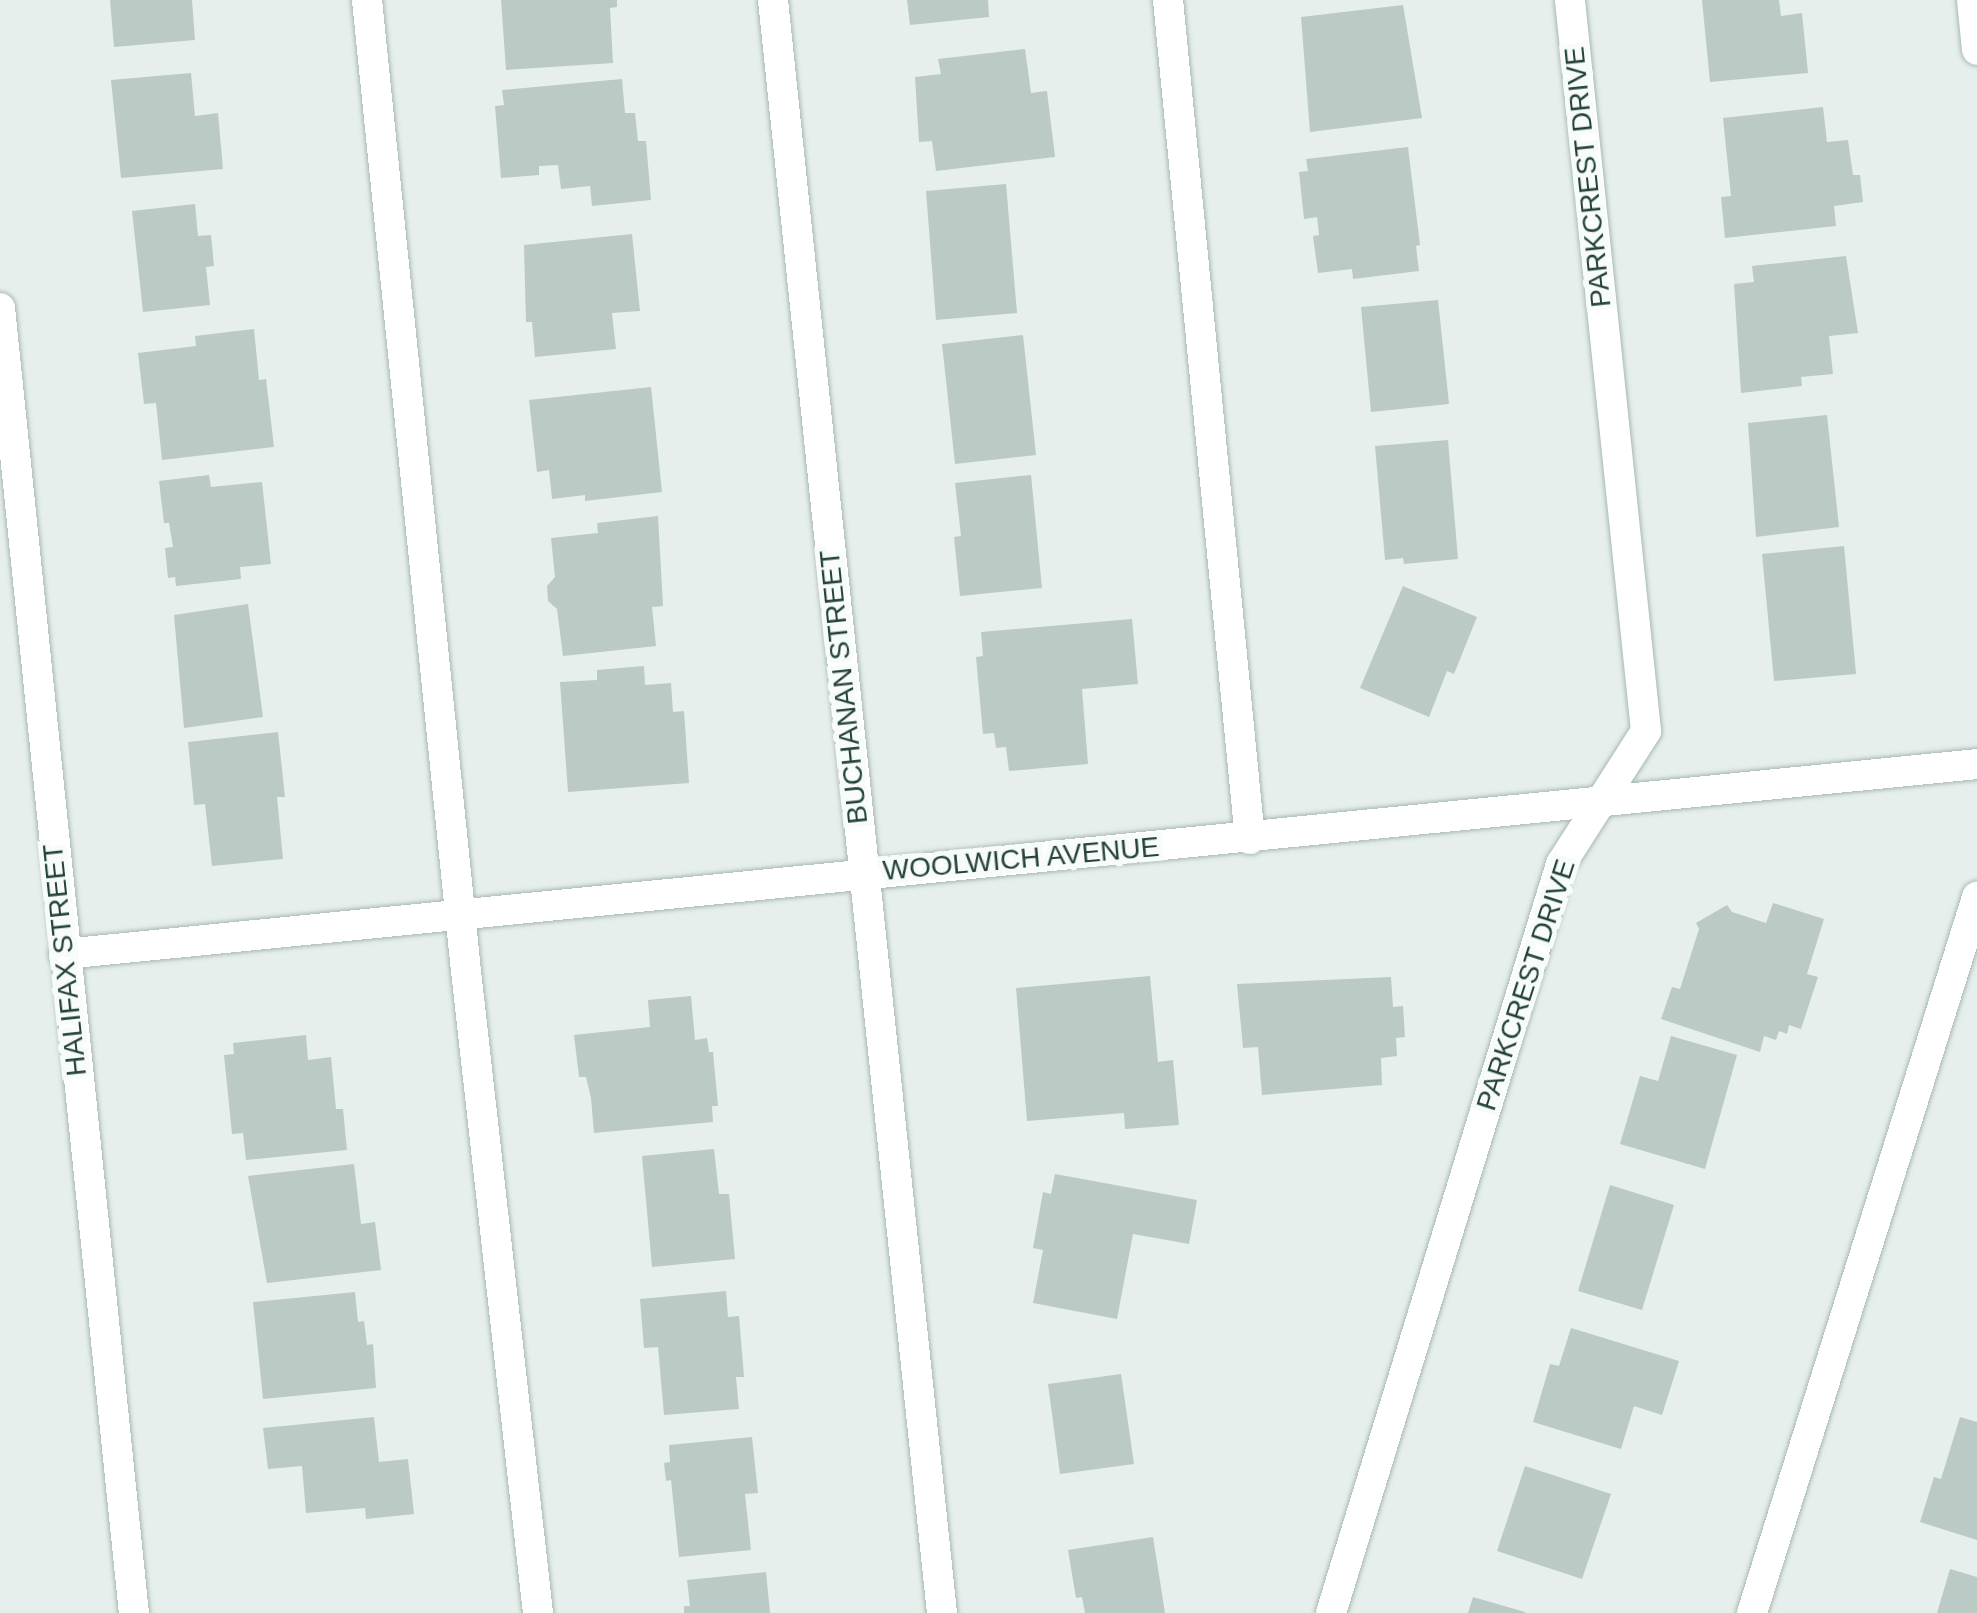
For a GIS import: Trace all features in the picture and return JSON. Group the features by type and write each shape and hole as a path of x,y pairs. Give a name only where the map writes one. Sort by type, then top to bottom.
{"street":[{"path":"367,0 460,916 538,1613"},
{"name":"BUCHANAN STREET","path":"774,0 942,1613"},
{"path":"1168,0 1250,839"},
{"name":"PARKCREST DRIVE","path":"1330,1613 1561,864 1597,802 1646,731 1570,0"},
{"path":"1972,0 1977,50"},
{"name":"HALIFAX STREET","path":"0,308 134,1613"},
{"name":"WOOLWICH AVENUE","path":"64,954 1977,764"},
{"path":"1752,1613 1977,897"}],"building":[{"path":"110,0 192,0 195,40 114,47"},
{"path":"501,0 617,0 617,7 610,8 613,63 506,70"},
{"path":"907,0 988,0 989,17 910,25"},
{"path":"1702,0 1779,0 1781,16 1802,13 1808,73 1710,82"},
{"path":"1403,5 1422,118 1310,132 1301,17"},
{"path":"1025,49 1031,93 1047,91 1055,157 936,171 932,141 919,142 915,77 941,74 938,59"},
{"path":"191,73 195,116 218,113 223,169 121,178 111,80"},
{"path":"622,79 625,113 635,113 638,141 646,141 651,200 592,206 590,186 561,189 558,165 539,166 539,175 501,178 495,106 504,105 502,90"},
{"path":"1823,107 1827,142 1848,140 1853,175 1860,175 1863,202 1834,206 1836,226 1725,238 1721,197 1731,196 1723,118"},
{"path":"1408,147 1420,245 1416,246 1419,271 1353,279 1352,269 1318,273 1313,236 1319,235 1317,217 1304,219 1299,172 1308,171 1306,159"},
{"path":"1006,184 1017,313 936,320 926,191"},
{"path":"195,204 198,236 211,235 214,266 206,267 210,305 143,312 132,211"},
{"path":"632,234 640,311 612,313 616,349 535,357 532,322 526,322 524,245"},
{"path":"1846,256 1858,333 1829,336 1833,374 1801,377 1802,386 1741,393 1734,284 1754,282 1752,266"},
{"path":"1438,300 1449,404 1371,412 1361,307"},
{"path":"254,329 259,380 266,379 274,447 162,460 156,403 144,404 138,353 196,346 195,336"},
{"path":"1023,335 1036,455 955,464 942,344"},
{"path":"651,387 662,492 585,501 585,495 552,499 549,470 537,472 529,400"},
{"path":"1827,415 1839,527 1756,537 1748,423"},
{"path":"1448,440 1458,559 1404,564 1403,558 1385,560 1375,446"},
{"path":"209,475 211,487 262,482 271,564 240,567 241,579 176,586 175,577 168,578 165,548 173,547 169,523 164,523 159,481"},
{"path":"1031,475 1042,588 960,596 954,537 961,536 955,483"},
{"path":"658,516 663,606 652,607 656,646 563,656 557,609 548,601 547,586 555,577 551,538 598,533 597,523"},
{"path":"1844,546 1856,674 1774,681 1762,554"},
{"path":"1403,586 1477,617 1454,674 1447,671 1429,717 1360,688"},
{"path":"248,604 263,717 184,728 174,615"},
{"path":"1132,619 1138,684 1082,689 1088,764 1009,771 1006,747 996,748 994,733 983,734 976,657 983,656 981,632"},
{"path":"644,666 645,685 671,683 673,712 684,711 689,783 568,792 560,682 597,680 597,670"},
{"path":"278,732 285,797 277,797 283,859 212,866 205,804 194,805 188,742"},
{"path":"1773,903 1824,919 1807,974 1818,977 1801,1029 1789,1025 1787,1034 1779,1031 1776,1040 1764,1036 1760,1052 1661,1019 1672,987 1680,989 1699,929 1696,923 1727,905 1732,912 1766,923"},
{"path":"1150,976 1158,1062 1173,1060 1179,1125 1125,1129 1124,1113 1027,1121 1016,988"},
{"path":"1391,977 1393,1007 1403,1006 1405,1037 1396,1038 1397,1056 1381,1058 1382,1085 1262,1095 1258,1047 1243,1048 1237,984"},
{"path":"691,996 695,1040 707,1038 709,1052 713,1052 718,1106 712,1106 713,1122 594,1133 591,1098 586,1077 579,1077 574,1035 650,1027 648,1000"},
{"path":"306,1035 308,1060 331,1057 336,1109 343,1109 347,1150 246,1160 243,1133 232,1134 224,1055 234,1054 233,1043"},
{"path":"1671,1036 1737,1055 1705,1169 1620,1144 1640,1076 1658,1081"},
{"path":"714,1149 719,1194 729,1194 735,1259 652,1267 642,1156"},
{"path":"354,1164 361,1224 375,1222 381,1270 267,1283 248,1176"},
{"path":"1055,1174 1197,1200 1189,1244 1133,1234 1117,1319 1033,1303 1043,1250 1033,1248 1043,1192 1051,1194"},
{"path":"1610,1185 1674,1205 1642,1310 1578,1291"},
{"path":"726,1291 728,1317 739,1316 744,1377 736,1377 739,1409 664,1415 658,1347 644,1348 640,1299"},
{"path":"355,1292 358,1322 364,1321 367,1345 373,1344 376,1388 263,1399 253,1302"},
{"path":"1571,1328 1679,1361 1662,1415 1634,1406 1621,1449 1533,1422 1550,1364 1559,1366"},
{"path":"1121,1374 1134,1464 1060,1474 1048,1384"},
{"path":"374,1417 379,1462 408,1459 414,1514 366,1519 365,1508 306,1513 302,1466 268,1469 263,1428"},
{"path":"1960,1417 1977,1422 1977,1540 1920,1522 1934,1477 1941,1479"},
{"path":"752,1437 758,1493 745,1494 751,1550 679,1557 671,1480 666,1481 664,1463 670,1462 669,1445"},
{"path":"1525,1466 1611,1494 1582,1579 1497,1551"},
{"path":"1153,1537 1165,1613 1085,1613 1082,1597 1076,1598 1068,1550"},
{"path":"1950,1569 1977,1577 1977,1613 1937,1613"},
{"path":"766,1572 770,1613 684,1613 684,1606 690,1606 687,1580"},
{"path":"1473,1597 1525,1612 1525,1613 1468,1613"}]}
